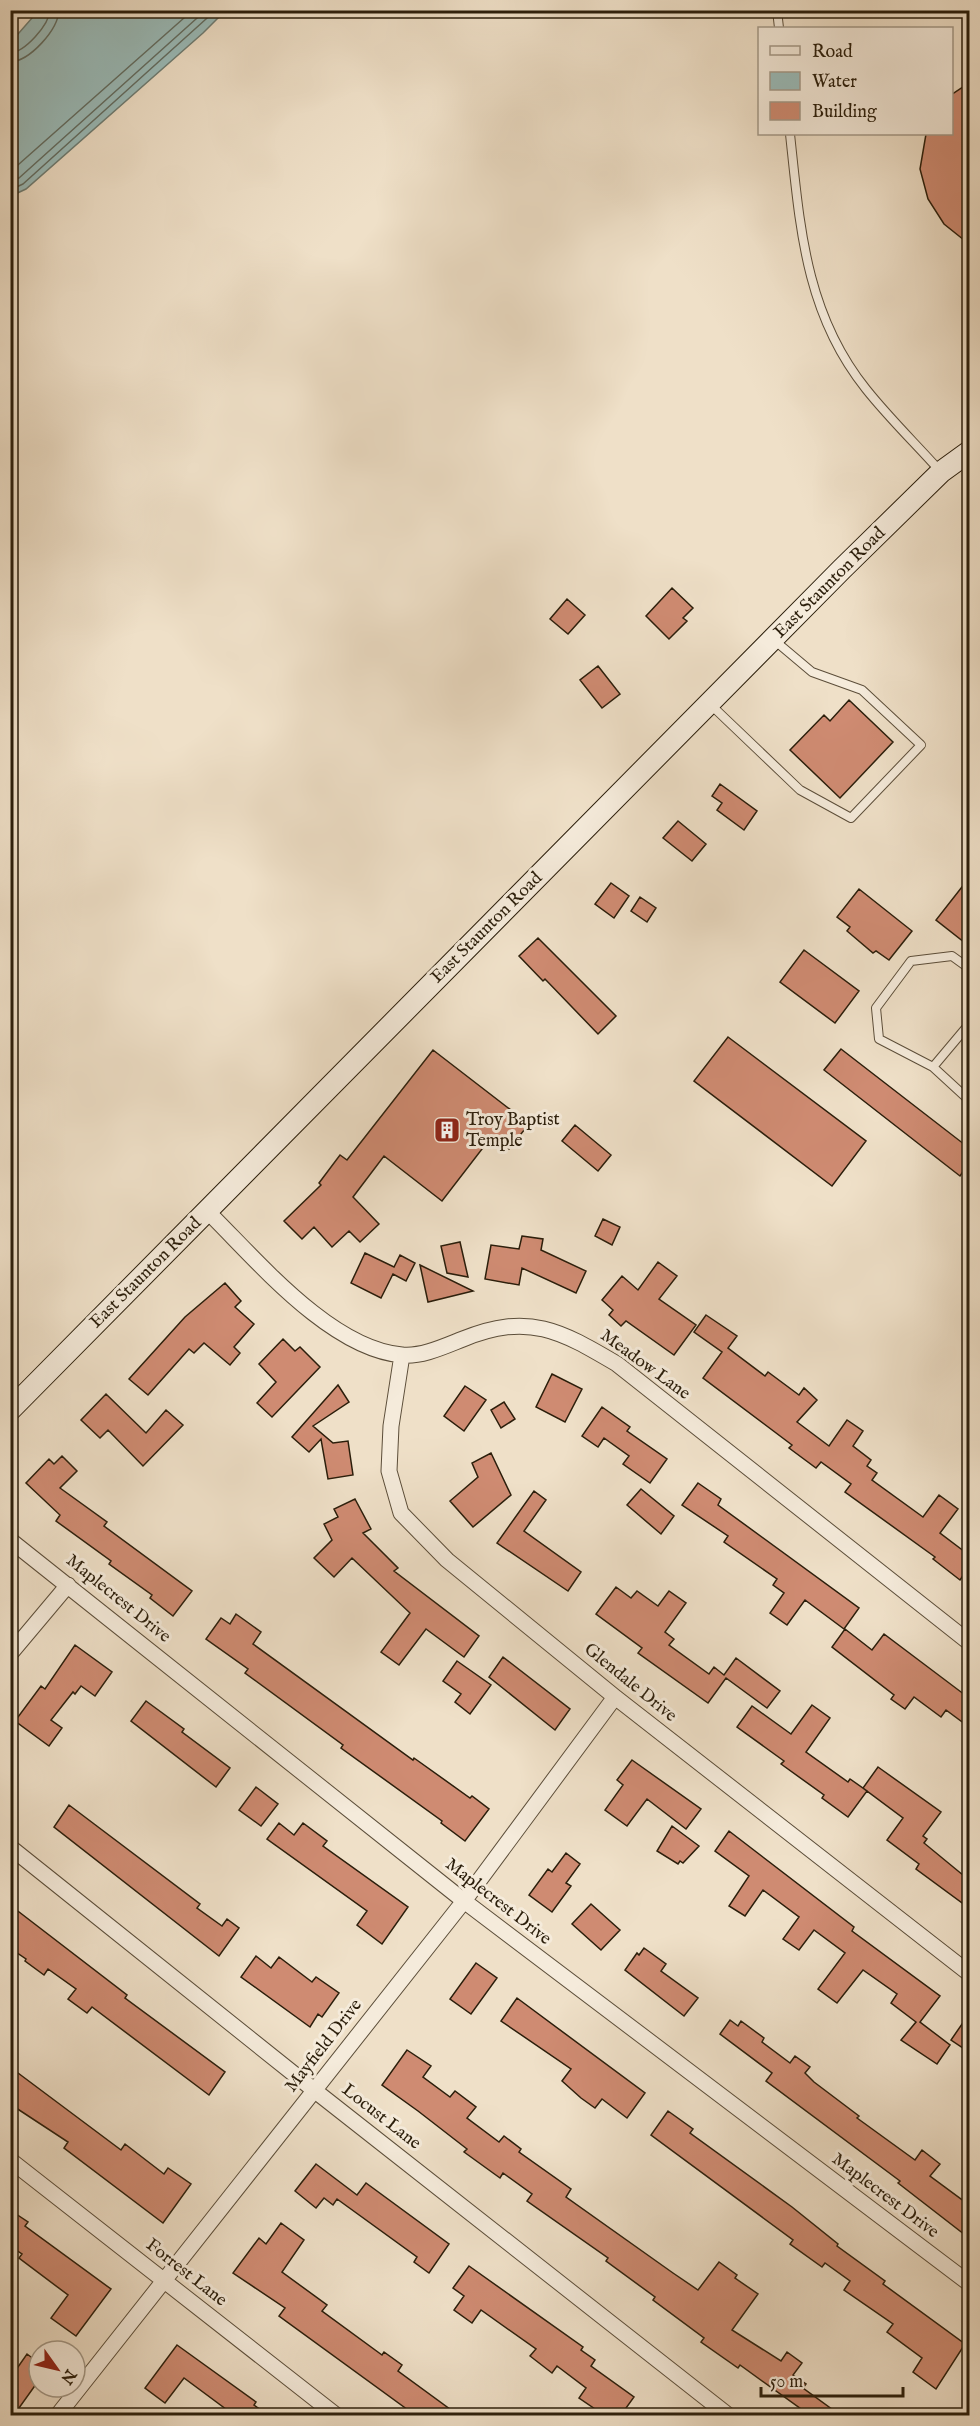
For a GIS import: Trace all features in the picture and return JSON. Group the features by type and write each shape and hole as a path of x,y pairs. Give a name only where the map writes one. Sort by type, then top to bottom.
{"main road":[{"name":"East Staunton Road","path":"10,1410 773,639 941,472 969,451"}],"street":[{"name":"Meadow Lane","path":"207,1211 308,1310 358,1342 402,1355 434,1350 475,1334 502,1328 533,1325 568,1336 617,1364 969,1643"},
{"name":"Glendale Drive","path":"402,1355 391,1426 389,1471 401,1513 447,1560 615,1697 969,1974"},
{"name":"Maplecrest Drive","path":"10,1540 464,1901 969,2284"},
{"path":"10,1654 68,1585"},
{"name":"Mayfield Drive","path":"57,2415 464,1901 615,1697"},
{"name":"Locust Lane","path":"10,1847 314,2090 729,2415"},
{"name":"Forrest Lane","path":"10,2160 337,2415"}],"lane":[{"path":"777,10 779,27"},
{"path":"790,135 801,241 814,292 834,341 866,389 941,472"},
{"path":"710,704 800,790 851,818 921,745 862,690 812,672 773,639"},
{"path":"969,969 952,956 911,961 876,1008 879,1039 933,1067 969,1101"},
{"path":"933,1067 969,1023"}],"water":[{"path":"39,10 225,11 26,189 11,196 11,42"}],"building":[{"path":"969,83 969,244 944,224 928,199 920,169 926,135 953,135 953,94"},
{"path":"672,588 693,608 683,618 687,621 669,639 646,616"},
{"path":"567,599 585,615 568,634 550,619"},
{"path":"598,666 620,694 602,708 580,680"},
{"path":"849,700 893,742 840,798 790,750 824,715 830,721"},
{"path":"720,784 757,811 744,830 717,810 722,803 712,796"},
{"path":"678,821 706,844 692,861 663,838"},
{"path":"969,878 969,946 936,920"},
{"path":"611,883 629,896 614,918 595,904"},
{"path":"859,889 912,931 889,960 876,951 873,953 847,931 850,927 837,917"},
{"path":"640,897 656,908 647,922 631,911"},
{"path":"538,938 616,1016 598,1034 545,979 543,981 519,956"},
{"path":"804,950 859,991 835,1023 780,982"},
{"path":"728,1037 866,1141 832,1186 694,1081"},
{"path":"841,1049 969,1148 969,1163 960,1176 824,1070"},
{"name":"Troy Baptist Temple","path":"433,1050 529,1124 509,1149 492,1136 442,1201 384,1156 353,1197 379,1224 360,1242 349,1231 332,1247 314,1227 302,1239 284,1221 321,1185 319,1183 340,1155 347,1160"},
{"path":"575,1125 611,1155 598,1171 562,1141"},
{"path":"603,1219 620,1227 612,1245 595,1236"},
{"path":"522,1236 543,1239 541,1250 586,1271 576,1293 522,1268 519,1285 485,1279 491,1245 519,1249"},
{"path":"460,1242 468,1277 447,1273 441,1246"},
{"path":"365,1253 394,1267 400,1255 415,1263 406,1281 393,1274 381,1298 351,1283"},
{"path":"658,1262 677,1276 659,1299 696,1325 674,1355 626,1321 621,1326 609,1315 613,1310 602,1300 622,1276 638,1290"},
{"path":"420,1265 473,1291 428,1302"},
{"path":"225,1283 241,1301 235,1307 254,1324 234,1347 240,1353 230,1365 204,1343 194,1353 189,1349 148,1395 129,1379 185,1317"},
{"path":"706,1315 737,1336 728,1348 765,1376 768,1372 799,1395 804,1388 817,1400 797,1422 829,1446 847,1420 863,1431 853,1446 871,1460 867,1466 877,1473 872,1480 923,1517 939,1495 958,1509 940,1533 969,1555 969,1567 960,1580 933,1559 935,1557 845,1492 851,1484 821,1462 816,1468 789,1448 792,1445 703,1378 722,1352 694,1332"},
{"path":"283,1339 295,1351 300,1347 320,1367 272,1417 257,1403 276,1382 259,1364"},
{"path":"552,1374 582,1389 565,1422 536,1407"},
{"path":"338,1385 349,1402 313,1426 333,1443 348,1441 353,1475 328,1479 321,1439 309,1452 292,1437"},
{"path":"465,1386 486,1400 464,1431 444,1416"},
{"path":"106,1394 146,1433 166,1410 183,1425 143,1466 108,1430 100,1438 81,1420"},
{"path":"504,1402 515,1419 501,1428 491,1410"},
{"path":"602,1407 630,1427 627,1431 667,1459 650,1483 623,1464 629,1456 604,1438 598,1447 582,1436"},
{"path":"491,1453 511,1495 473,1527 450,1501 478,1477 472,1463"},
{"path":"62,1456 77,1471 60,1488 107,1522 104,1526 192,1591 173,1616 150,1598 152,1595 109,1564 111,1561 56,1521 60,1515 26,1483 49,1459 54,1464"},
{"path":"698,1483 721,1499 718,1505 859,1608 844,1629 805,1600 787,1625 770,1613 784,1593 773,1585 777,1579 724,1542 728,1536 682,1505"},
{"path":"641,1489 674,1516 661,1534 627,1505"},
{"path":"534,1491 546,1500 524,1531 581,1572 568,1591 497,1543"},
{"path":"355,1499 371,1529 363,1533 398,1568 394,1571 479,1636 464,1657 426,1629 399,1665 381,1652 410,1613 352,1558 334,1577 314,1558 332,1540 324,1524 338,1517 334,1509"},
{"path":"616,1587 631,1598 637,1591 658,1606 669,1591 686,1603 665,1632 674,1639 669,1645 709,1674 714,1667 724,1675 736,1658 780,1691 767,1708 726,1678 708,1703 638,1653 642,1648 596,1614"},
{"path":"236,1614 261,1632 253,1644 413,1760 414,1758 489,1809 465,1841 441,1823 442,1821 341,1748 343,1745 245,1673 248,1669 206,1639 221,1618 230,1624"},
{"path":"845,1629 872,1650 884,1634 969,1698 969,1727 946,1710 941,1717 914,1697 905,1709 891,1699 894,1695 832,1647"},
{"path":"75,1645 112,1672 95,1696 81,1686 75,1694 73,1692 51,1720 62,1728 49,1746 15,1721 41,1686 45,1689"},
{"path":"503,1657 570,1709 555,1730 489,1677"},
{"path":"457,1661 491,1685 470,1714 455,1702 461,1694 443,1681"},
{"path":"146,1701 184,1729 182,1732 230,1768 216,1787 131,1721"},
{"path":"812,1705 830,1718 806,1752 848,1782 850,1779 867,1791 848,1817 822,1798 824,1795 781,1764 784,1761 737,1727 752,1706 791,1734"},
{"path":"632,1760 701,1809 686,1829 647,1799 627,1826 605,1810 623,1785 617,1780"},
{"path":"878,1767 941,1812 923,1836 927,1839 924,1843 969,1880 969,1908 916,1869 919,1864 887,1840 903,1818 863,1788"},
{"path":"256,1787 278,1804 261,1826 239,1810"},
{"path":"69,1805 200,1904 197,1908 222,1926 227,1919 239,1928 219,1956 54,1827"},
{"path":"279,1823 294,1835 303,1823 327,1841 323,1846 408,1907 382,1944 357,1925 367,1911 267,1839"},
{"path":"672,1826 699,1846 683,1863 680,1861 678,1864 657,1851"},
{"path":"729,1831 854,1927 852,1931 940,1996 920,2022 950,2045 937,2064 901,2040 916,2022 891,2003 897,1994 863,1970 837,2003 818,1989 845,1953 814,1930 799,1950 783,1939 799,1917 763,1890 745,1916 729,1906 749,1876 715,1851"},
{"path":"566,1853 580,1864 566,1883 571,1886 552,1912 529,1895 548,1869 552,1872"},
{"path":"591,1904 620,1930 601,1950 572,1924"},
{"path":"10,1905 127,1995 125,1998 225,2072 209,2095 92,2007 87,2013 68,1999 76,1989 48,1969 44,1975 10,1948"},
{"path":"644,1948 666,1964 661,1971 698,1998 684,2016 625,1970 637,1953 639,1955"},
{"path":"256,1956 271,1968 279,1957 312,1982 316,1977 339,1993 322,2017 318,2014 310,2027 241,1977"},
{"path":"476,1963 497,1978 471,2014 450,1999"},
{"path":"517,1998 645,2093 627,2118 602,2099 595,2108 581,2098 562,2081 571,2069 501,2021"},
{"path":"969,2014 969,2052 951,2040"},
{"path":"730,2020 738,2026 741,2021 764,2038 762,2042 790,2063 795,2056 810,2067 805,2073 814,2082 859,2116 857,2118 915,2160 922,2150 940,2164 930,2176 969,2205 969,2238 898,2183 900,2181 766,2081 772,2073 720,2034"},
{"path":"407,2050 431,2066 423,2077 450,2097 455,2091 476,2107 467,2118 499,2142 504,2136 521,2149 519,2152 571,2189 566,2197 673,2273 698,2290 719,2262 737,2275 735,2278 758,2294 732,2330 781,2361 787,2352 802,2363 793,2375 806,2384 803,2388 840,2415 796,2415 801,2409 740,2365 738,2368 701,2342 704,2338 653,2300 655,2297 606,2261 608,2258 527,2201 532,2194 503,2173 500,2178 464,2152 467,2149 382,2085"},
{"path":"10,2067 121,2150 125,2144 164,2174 168,2168 191,2184 163,2223 64,2148 68,2142 10,2104"},
{"path":"668,2111 693,2129 690,2133 792,2207 838,2244 837,2246 885,2281 883,2284 965,2344 936,2389 913,2372 922,2358 887,2332 893,2324 844,2290 850,2281 825,2263 822,2267 790,2244 793,2240 651,2135"},
{"path":"316,2164 357,2195 366,2183 449,2244 429,2273 414,2262 417,2257 337,2199 333,2205 324,2198 316,2208 295,2191"},
{"path":"10,2210 28,2222 25,2226 111,2289 76,2336 51,2318 68,2295 19,2258 22,2254 10,2246"},
{"path":"281,2223 304,2240 282,2272 327,2305 322,2311 382,2355 384,2352 402,2365 398,2371 458,2415 415,2415 279,2316 285,2308 233,2273 259,2238 266,2244"},
{"path":"469,2266 583,2347 581,2350 595,2360 591,2366 634,2397 621,2415 604,2415 579,2398 586,2388 557,2366 552,2373 530,2356 536,2349 481,2310 472,2323 454,2310 464,2296 453,2288"},
{"path":"177,2345 256,2402 254,2405 268,2415 234,2415 184,2378 165,2403 145,2388"},
{"path":"27,2354 27,2397 14,2415 10,2415 10,2362 18,2367"}],"place":[{"name":"Troy Baptist Temple","path":"447,1130"}]}
